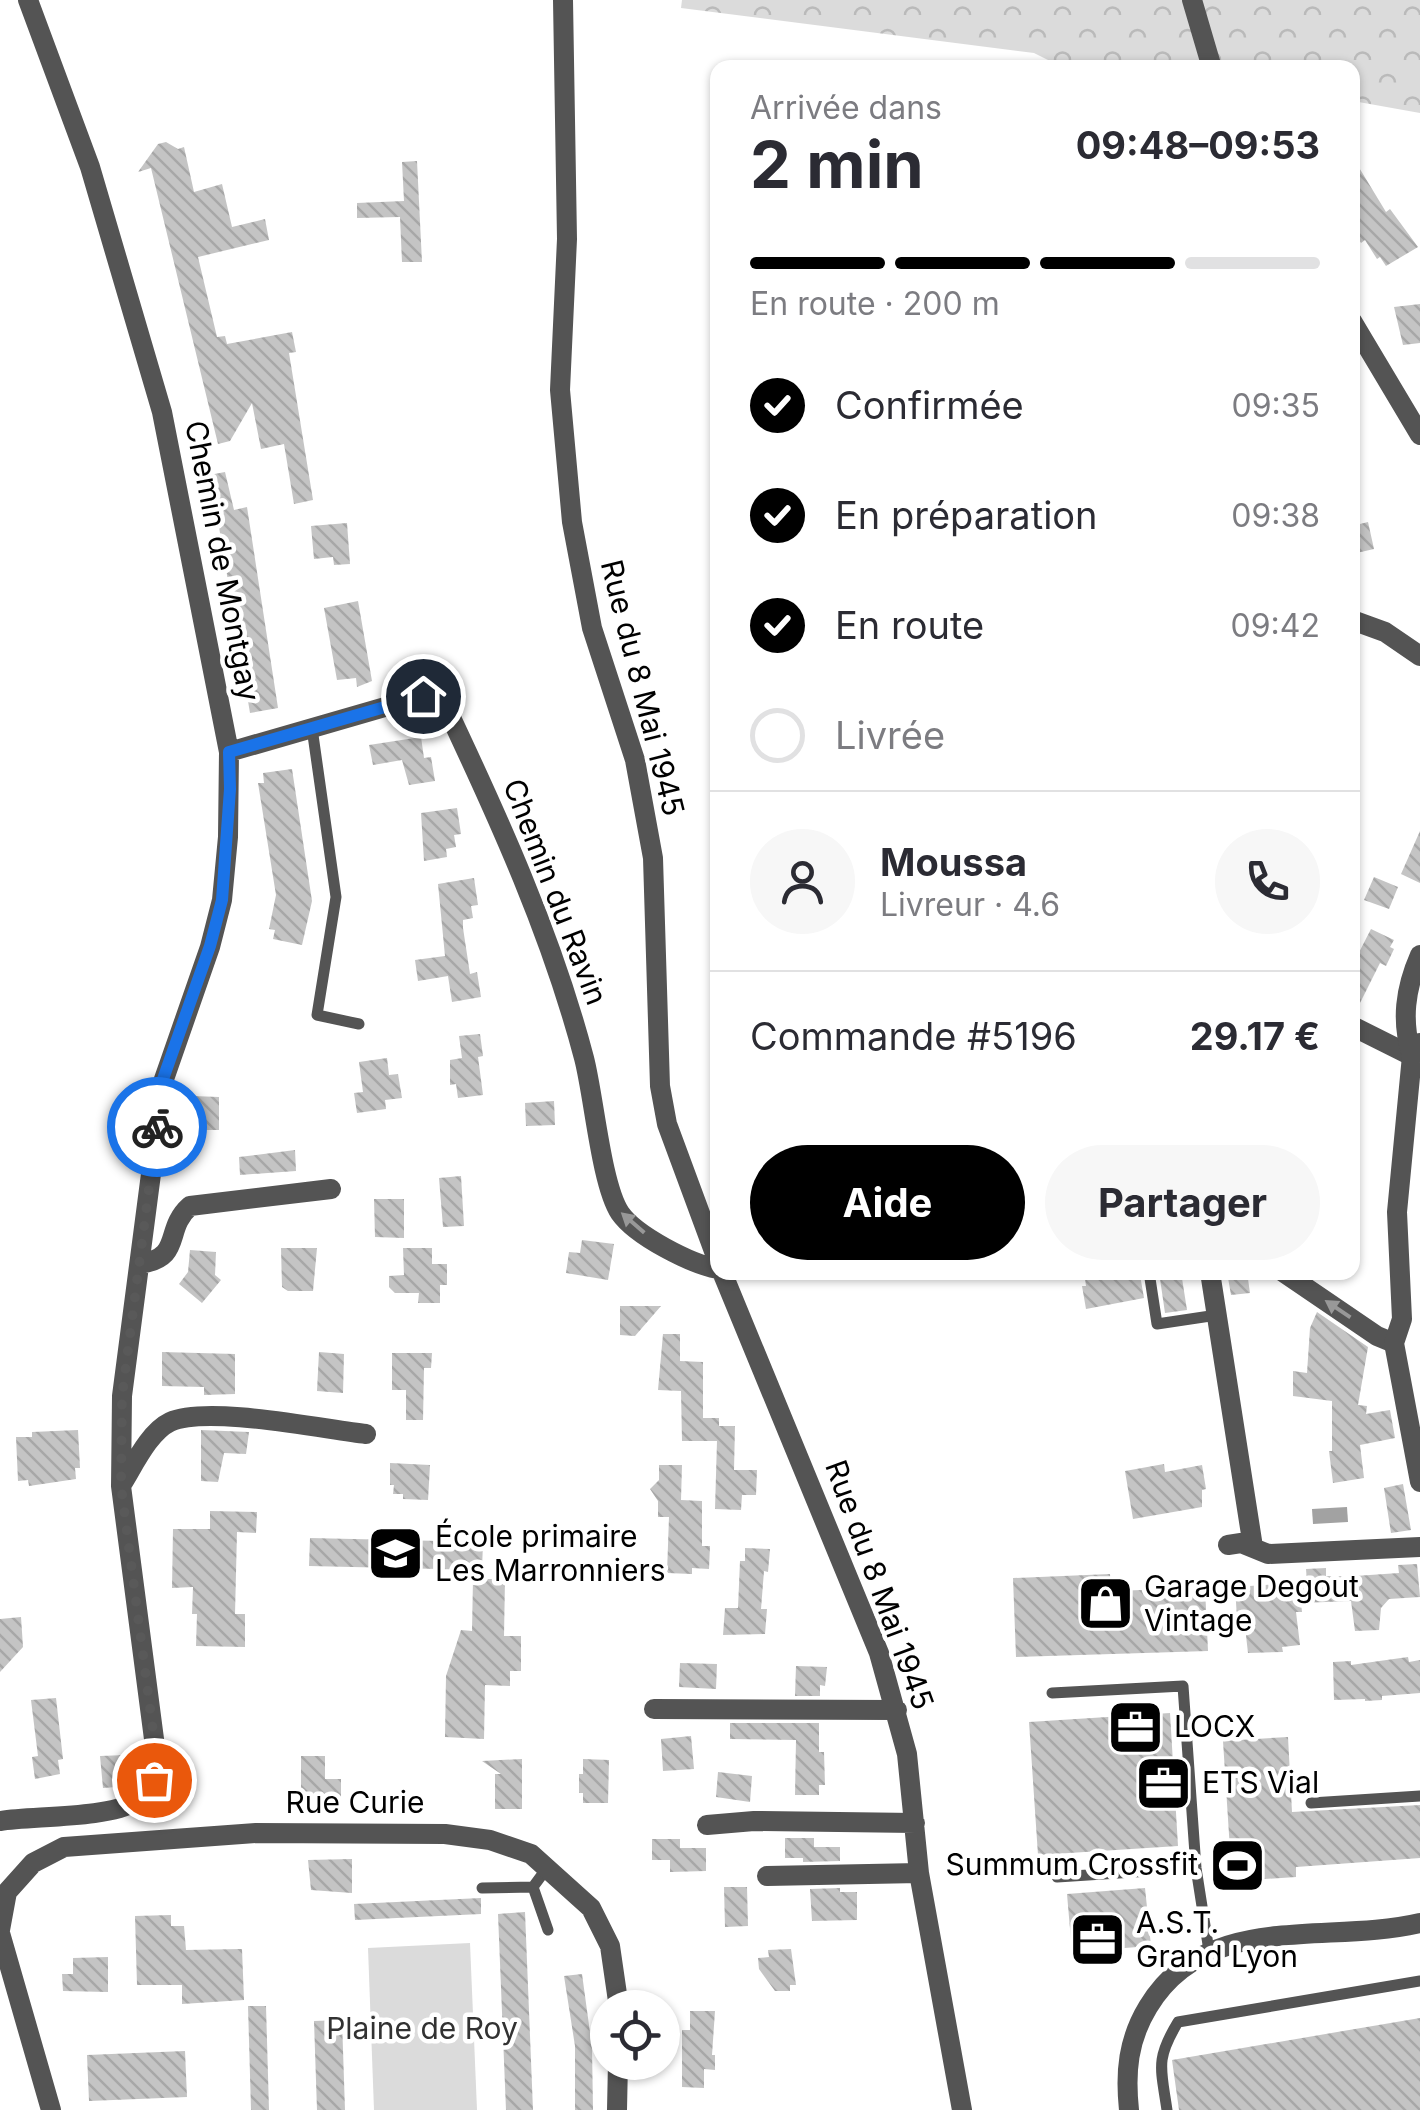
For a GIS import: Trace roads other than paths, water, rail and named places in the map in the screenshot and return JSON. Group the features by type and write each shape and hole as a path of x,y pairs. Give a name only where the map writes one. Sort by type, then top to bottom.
{"street":[{"name":"Chemin de Montgay","path":"0,1821 110,1810 131,1804 154,1780 157,1762 121,1486 122,1396 162,1082 210,946 222,900 230,805 229,752 162,412 90,167 28,0"},
{"name":"Rue du 8 Mai 1945","path":"563,0 567,240 560,390 572,522 583,592 635,760 653,858 660,1086 667,1124 710,1243"},
{"path":"1192,0 1210,60"},
{"path":"1360,334 1420,435"},
{"path":"1360,623 1385,632 1420,656"},
{"name":"Chemin du Ravin","path":"229,752 423,696 445,706 494,809 531,900 584,1058 612,1194 622,1215 648,1236 696,1265 710,1267"},
{"path":"1420,955 1415,1003 1403,1026 1416,1050 1397,1212 1402,1319 1394,1343 1420,1482"},
{"path":"1360,1029 1416,1050"},
{"path":"140,1264 160,1261 169,1252 178,1216 190,1206 331,1189"},
{"name":"Rue du 8 Mai 1945","path":"724,1280 879,1653 898,1710 907,1754 919,1873 962,2110"},
{"path":"1211,1280 1253,1547"},
{"path":"1295,1280 1377,1336 1394,1343"},
{"path":"121,1486 166,1424 184,1418 212,1416 366,1434"},
{"path":"1228,1544 1241,1543 1268,1554 1420,1546"},
{"path":"654,1709 898,1710"},
{"path":"707,1826 754,1821 915,1822"},
{"name":"Rue Curie","path":"3,1889 32,1863 64,1848 256,1832 445,1834 490,1840 531,1854 591,1908 610,1946 616,1990"},
{"path":"766,1876 919,1873"},
{"path":"3,1889 0,1932 51,2110"},
{"path":"1129,2110 1128,2054 1138,2024 1158,1990 1209,1951 1254,1939 1388,1930 1420,1923"},
{"path":"617,2110 618,2080"}],"lane":[{"path":"312,728 336,897 317,1015 359,1024"},
{"path":"1150,1280 1156,1324 1217,1315"},
{"path":"1052,1694 1184,1686 1196,1868 1209,1951"},
{"path":"1310,1803 1420,1796"},
{"path":"533,1887 547,1868"},
{"path":"1057,1877 1196,1868"},
{"path":"482,1888 533,1887"},
{"path":"533,1887 548,1930"},
{"path":"1167,2110 1160,2062 1164,2044 1178,2022 1420,1982"}],"place":[{"name":"École primaire Les Marronniers","path":"396,1554"},
{"name":"Garage Degout Vintage","path":"1105,1604"},
{"name":"LOCX","path":"1135,1727"},
{"name":"ETS Vial","path":"1163,1783"},
{"name":"Summum Crossfit","path":"1237,1865"},
{"name":"A.S.T. Grand Lyon","path":"1097,1940"}],"park label":[{"name":"Plaine de Roy","path":"422,2029"}]}
